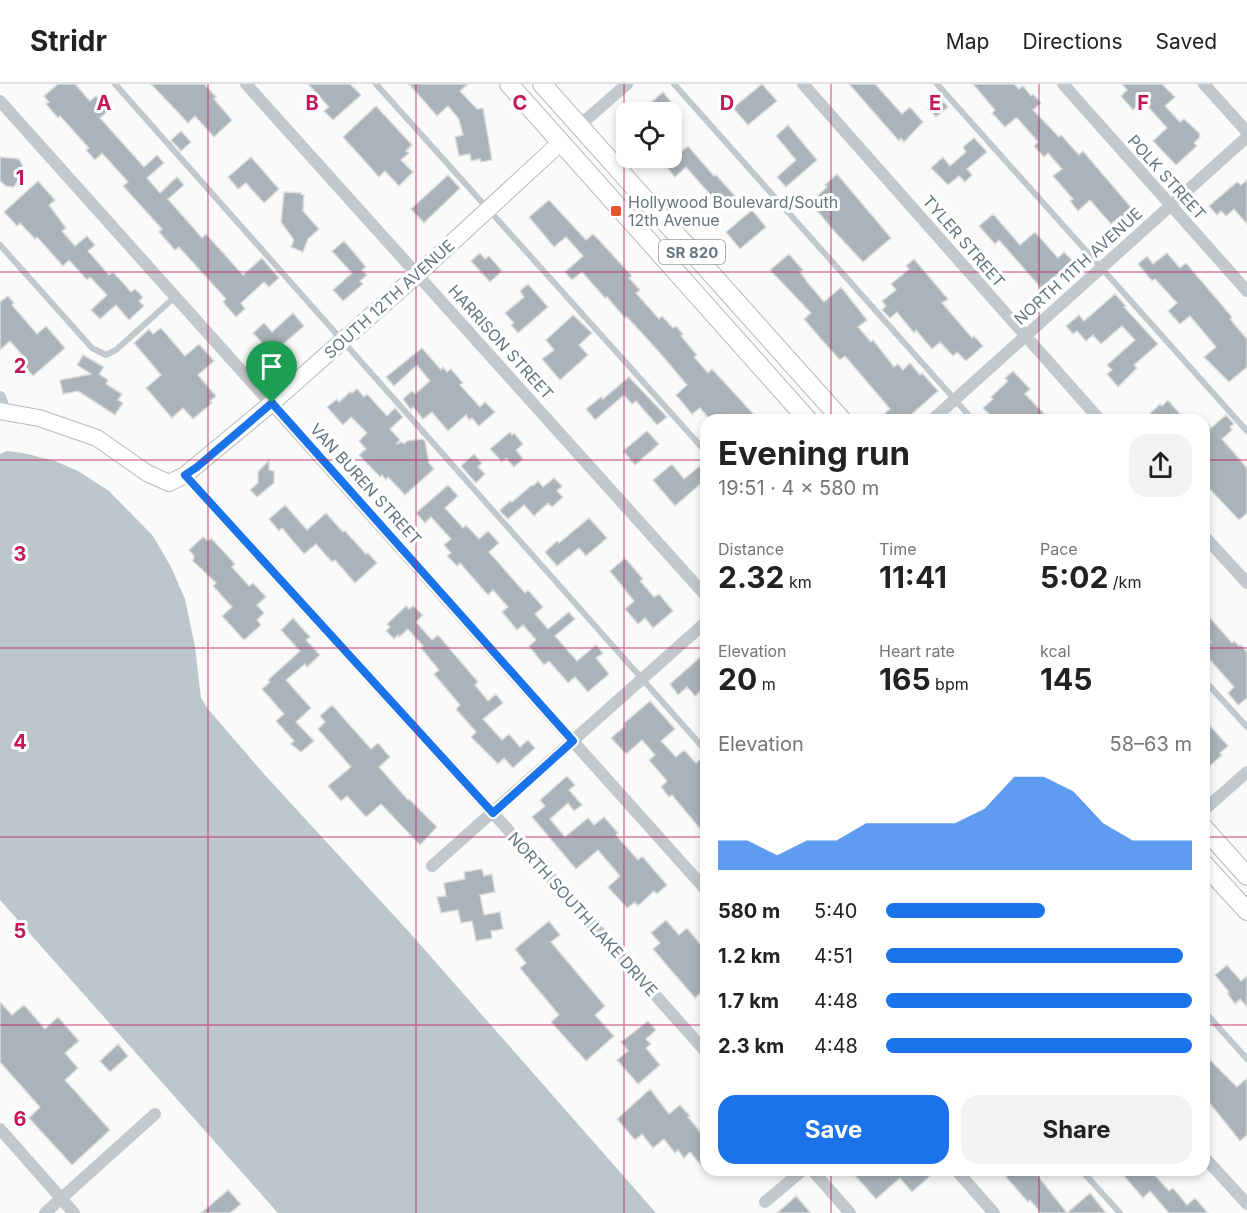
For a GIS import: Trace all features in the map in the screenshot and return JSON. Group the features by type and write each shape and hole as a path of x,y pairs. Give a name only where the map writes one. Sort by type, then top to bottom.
{"main road":[{"name":"SR 820","path":"509,84 803,414"},
{"name":"SR 820","path":"542,84 837,414"},
{"path":"1210,835 1247,876"},
{"path":"1210,871 1247,911"}],"street":[{"name":"HARRISON STREET","path":"246,84 700,589"},
{"path":"579,126 627,84"},
{"name":"TYLER STREET","path":"803,84 1095,414"},
{"name":"POLK STREET","path":"1063,84 1247,291"},
{"path":"1204,84 1247,132"},
{"name":"VAN BUREN STREET","path":"0,101 700,883"},
{"name":"NORTH 11TH AVENUE","path":"939,414 1247,137"},
{"name":"SOUTH 12TH AVENUE","path":"185,475 272,403 418,274 561,142"},
{"path":"2,406 97,438 147,473 169,483 185,475"},
{"name":"NORTH SOUTH LAKE DRIVE","path":"185,475 493,813 700,1045"},
{"path":"1210,543 1247,584"},
{"path":"432,866 700,627"},
{"path":"1210,805 1247,772"},
{"path":"45,1213 155,1114"},
{"path":"0,1129 74,1213"},
{"path":"1210,1164 1247,1204"},
{"path":"765,1202 796,1176"},
{"path":"817,1176 850,1213"},
{"path":"961,1176 994,1213"}],"lane":[{"path":"115,84 700,743"},
{"path":"376,84 700,445"},
{"path":"674,84 968,414"},
{"path":"937,84 1247,431"},
{"path":"0,245 92,348 106,355 116,350 176,296"},
{"path":"1210,687 1247,727"},
{"path":"1210,1018 1247,1059"},
{"path":"1086,1176 1120,1213"}],"shaded area":[{"path":"7,451 55,461 78,471 109,491 153,536 171,567 185,599 195,647 201,698 208,709 264,774 410,933 656,1213 278,1213 0,900 0,454"}],"building":[{"path":"58,84 75,84 90,101 96,96 109,110 100,118 144,167 157,155 164,163 147,178 160,193 177,177 184,185 168,199 202,238 206,234 243,275 262,258 279,278 269,287 264,282 241,303 245,309 236,317 223,302 226,299 179,247 175,250 159,232 162,229 123,186 128,182 102,153 95,160 86,150 89,148 46,104 49,102 44,96"},
{"path":"151,84 204,84 232,120 214,137 195,116 188,123"},
{"path":"308,84 350,84 361,95 333,120 324,111 329,107"},
{"path":"409,84 468,84 460,91 477,109 483,108 492,160 471,161 470,154 459,156 455,137 463,135 459,119 448,106 437,116"},
{"path":"762,84 777,101 748,125 733,108"},
{"path":"849,84 875,84 902,114 910,107 923,122 904,142 901,138 899,141"},
{"path":"973,84 1014,84 1019,89 1023,86 1041,103 1033,110 1079,155 1083,151 1134,211 1124,220 1121,216 1111,224 1090,200 1078,211 1070,201 1073,199 1053,176 1062,169 1048,153 1044,157 1034,146 1038,142 1019,120 1016,118 1005,127 992,113 995,110"},
{"path":"1122,84 1162,84 1175,97 1165,106 1180,122 1184,119 1199,133 1200,137 1194,143 1197,146 1176,165 1153,141 1167,128 1143,101 1133,110 1121,96 1127,90"},
{"path":"663,92 671,102 652,102"},
{"path":"939,97 948,107 936,117 927,107"},
{"path":"376,106 412,145 406,151 409,153 401,160 413,172 399,186 385,171 379,177 343,137"},
{"path":"788,125 817,160 786,187 777,177 796,160 776,136"},
{"path":"181,131 191,142 181,151 171,140"},
{"path":"974,138 987,152 967,169 972,175 965,182 959,176 948,185 931,168 943,157 950,166 966,152 963,147"},
{"path":"688,146 735,196 722,208 686,167 675,177 667,168 682,168 682,151"},
{"path":"0,157 19,159 24,169 14,187 6,186 0,181"},
{"path":"251,157 279,189 264,203 246,183 238,189 228,177"},
{"path":"837,174 891,238 863,262 834,231 814,207 817,205 812,201"},
{"path":"448,175 460,188 424,223 411,209"},
{"path":"1247,180 1247,224 1234,209 1226,216 1221,211 1217,215 1209,206 1237,182 1241,185"},
{"path":"38,181 55,200 49,205 66,228 62,231 75,246 87,236 95,245 88,251 109,275 113,272 131,292 135,289 143,297 139,301 144,306 129,320 116,305 100,319 91,310 107,295 90,277 87,280 69,260 63,266 37,237 35,239 20,223 17,226 4,212"},
{"path":"284,192 304,195 303,211 319,229 308,239 303,252 291,247 294,240 281,222"},
{"path":"549,200 586,240 593,234 632,276 629,278 640,290 636,293 659,319 662,316 673,328 676,326 683,334 681,336 697,355 694,357 708,373 712,369 753,414 705,414 700,408 692,414 676,395 687,385 660,353 582,272 572,280 565,272 583,256 566,237 554,247 529,217"},
{"path":"752,210 766,227 740,249 726,232"},
{"path":"993,214 1020,245 1035,232 1058,258 1064,252 1073,261 1041,288 999,240 995,244 979,226"},
{"path":"344,241 366,267 362,270 367,275 360,281 363,284 343,301 333,290 352,273 332,251"},
{"path":"480,253 485,259 489,256 502,271 490,282 471,261"},
{"path":"1167,253 1180,268 1186,263 1232,317 1230,319 1247,339 1247,367 1229,382 1204,357 1216,347 1190,316 1180,324 1168,311 1177,303 1155,279 1152,281 1138,264 1147,256 1153,264"},
{"path":"789,254 803,270 800,272 824,302 841,287 867,320 858,327 871,342 873,340 894,367 898,364 903,370 910,363 938,391 912,414 886,414 890,409 845,356 840,360 820,338 804,319 811,313 770,270"},
{"path":"914,259 948,299 942,303 972,338 974,336 983,346 966,361 957,352 953,356 940,342 932,349 916,330 914,333 897,312 890,318 882,310 886,306 882,301 896,290 891,284 909,269 906,266"},
{"path":"528,284 548,307 518,333 511,325 514,323 505,313 524,297 520,291"},
{"path":"1115,294 1158,344 1134,365 1137,368 1118,387 1107,374 1112,370 1107,365 1135,340 1122,326 1101,344 1093,335 1086,341 1077,331 1073,334 1066,326 1079,315 1084,321"},
{"path":"8,296 14,303 12,305 37,334 46,326 65,348 33,376 19,360 23,356 10,341 0,350 0,302"},
{"path":"293,313 304,326 271,352 253,333 264,323 272,332"},
{"path":"573,315 592,333 579,345 588,355 560,380 542,359 554,350 546,340"},
{"path":"161,328 185,356 199,344 214,361 198,375 216,396 210,401 212,403 193,419 183,408 172,418 146,388 161,375 134,343 149,329 153,334"},
{"path":"422,348 441,370 443,367 447,372 451,369 463,383 460,385 480,407 485,402 495,412 479,426 472,418 469,420 466,415 448,431 432,412 423,419 413,407 411,410 403,399 412,391 415,394 430,381 417,365 394,386 386,377"},
{"path":"83,355 104,367 99,374 108,380 106,384 122,394 118,400 123,403 115,415 78,391 63,394 60,380 91,374 77,365"},
{"path":"1013,371 1030,389 1025,394 1044,414 989,414 983,408 1008,381 1005,378"},
{"path":"629,377 667,417 657,425 636,401 632,404 624,395 595,420 586,409 601,397 603,399"},
{"path":"357,389 364,397 367,394 387,416 395,408 403,417 390,429 400,440 396,444 422,439 425,441 429,463 434,469 405,495 388,477 386,480 382,475 380,477 359,455 366,449 359,441 367,433 351,417 343,425 327,407 337,399 339,402"},
{"path":"1168,400 1180,414 1149,414 1160,404 1162,406"},
{"path":"1226,415 1234,424 1230,427 1232,430 1222,439 1247,468 1247,513 1239,520 1210,489 1211,428"},
{"path":"647,431 659,444 635,465 623,451"},
{"path":"510,432 512,435 514,433 523,444 516,450 523,459 514,467 506,458 502,462 490,449"},
{"path":"474,454 482,463 478,467 485,474 476,483 461,466"},
{"path":"269,460 269,470 274,471 274,483 257,497 250,490 258,483 258,472"},
{"path":"672,464 684,479 700,466 700,484 675,506 653,480"},
{"path":"554,478 562,486 557,491 563,497 552,507 548,503 534,516 524,505 508,519 501,512 500,510 510,501 512,502 538,481 543,487"},
{"path":"448,485 458,496 445,508 463,528 466,525 479,539 488,531 499,543 489,552 525,593 528,590 543,607 535,614 548,629 569,612 575,619 555,636 577,661 596,645 603,653 596,658 609,674 588,692 575,677 568,683 549,661 544,665 529,646 536,640 523,625 517,630 502,612 508,607 493,590 488,595 460,563 457,566 447,556 451,553 444,545 451,539 431,517 425,523 416,513"},
{"path":"285,505 307,530 326,513 377,563 355,583 335,560 332,562 316,544 304,554 282,528 279,531 269,519"},
{"path":"589,518 607,538 586,556 579,548 557,566 545,552"},
{"path":"203,537 208,541 211,538 235,564 232,567 249,586 253,583 266,597 257,605 264,613 257,620 261,625 244,640 222,616 232,607 213,586 216,583 193,561 194,556 189,550"},
{"path":"625,558 643,579 640,581 654,597 659,594 673,611 653,628 645,618 638,624 625,609 634,601 610,571"},
{"path":"406,606 409,609 413,606 423,615 416,622 432,640 438,635 478,682 475,685 488,701 496,694 503,703 483,719 502,740 509,734 520,747 528,740 535,748 513,768 504,758 498,764 471,737 476,732 456,709 460,705 434,674 439,670 408,629 394,639 386,631 390,627 387,624"},
{"path":"293,618 310,637 306,640 320,655 307,667 305,664 286,680 311,708 296,722 314,741 301,752 291,744 294,741 276,721 284,714 262,689 270,682 268,680 300,651 281,630"},
{"path":"1210,618 1232,643 1234,641 1239,646 1241,645 1247,652 1247,698 1238,705 1228,693 1234,687 1210,660"},
{"path":"700,657 700,691 695,696 687,687 678,695 670,684"},
{"path":"650,701 675,729 661,741 676,757 684,750 696,763 700,760 700,829 672,795 669,797 661,787 667,781 649,760 655,755 642,740 626,754 611,738 625,726 623,724"},
{"path":"332,705 371,749 378,743 390,757 379,767 408,800 437,827 420,845 381,804 366,817 347,796 341,801 328,786 351,767 318,729 325,722 320,716"},
{"path":"1210,726 1228,746 1220,753 1222,755 1210,766"},
{"path":"567,776 575,785 569,790 582,805 574,811 568,803 550,819 565,837 588,818 594,825 604,817 638,860 642,856 667,885 657,894 654,891 638,906 635,902 627,908 608,887 620,876 598,850 576,869 532,817 545,806 540,800"},
{"path":"482,869 484,876 492,874 495,892 480,895 484,915 500,912 503,929 491,931 492,938 476,941 472,921 461,923 458,910 441,913 437,897 446,896 444,883 465,879 464,872"},
{"path":"666,920 679,935 687,928 700,944 700,993 695,998 653,949 660,943 651,933"},
{"path":"549,921 560,935 551,942 605,1006 595,1015 614,1036 586,1061 551,1022 559,1015 520,968 526,963 515,949"},
{"path":"1227,965 1241,981 1247,976 1247,1007 1240,999 1235,1004 1227,993 1229,992 1215,975"},
{"path":"0,1002 12,1015 24,1005 45,1029 58,1017 79,1041 65,1053 78,1068 65,1080 110,1130 72,1165 29,1118 40,1107 0,1062"},
{"path":"648,1021 656,1030 646,1039 651,1044 646,1048 660,1065 638,1084 617,1060 628,1051 621,1042"},
{"path":"118,1044 128,1056 110,1072 100,1061"},
{"path":"1210,1060 1237,1087 1247,1078 1247,1135 1240,1141 1210,1104"},
{"path":"650,1089 669,1114 680,1105 700,1132 700,1164 690,1152 684,1158 678,1150 675,1153 664,1139 653,1148 642,1134 635,1140 617,1119"},
{"path":"855,1176 930,1176 912,1192 900,1178 876,1199"},
{"path":"1038,1176 1067,1213 1041,1213 1006,1177"},
{"path":"1124,1176 1155,1176 1169,1191 1173,1188 1187,1205 1195,1198 1208,1213 1169,1213 1150,1191 1143,1198"},
{"path":"228,1190 241,1204 230,1213 201,1213"},
{"path":"1090,1193 1106,1213 1067,1213"},
{"path":"796,1196 811,1213 777,1213"}],"place":[{"name":"Hollywood Boulevard/South 12th Avenue","path":"616,211"}],"route":[{"path":"272,403 573,741 493,813 185,475 272,403"}]}
